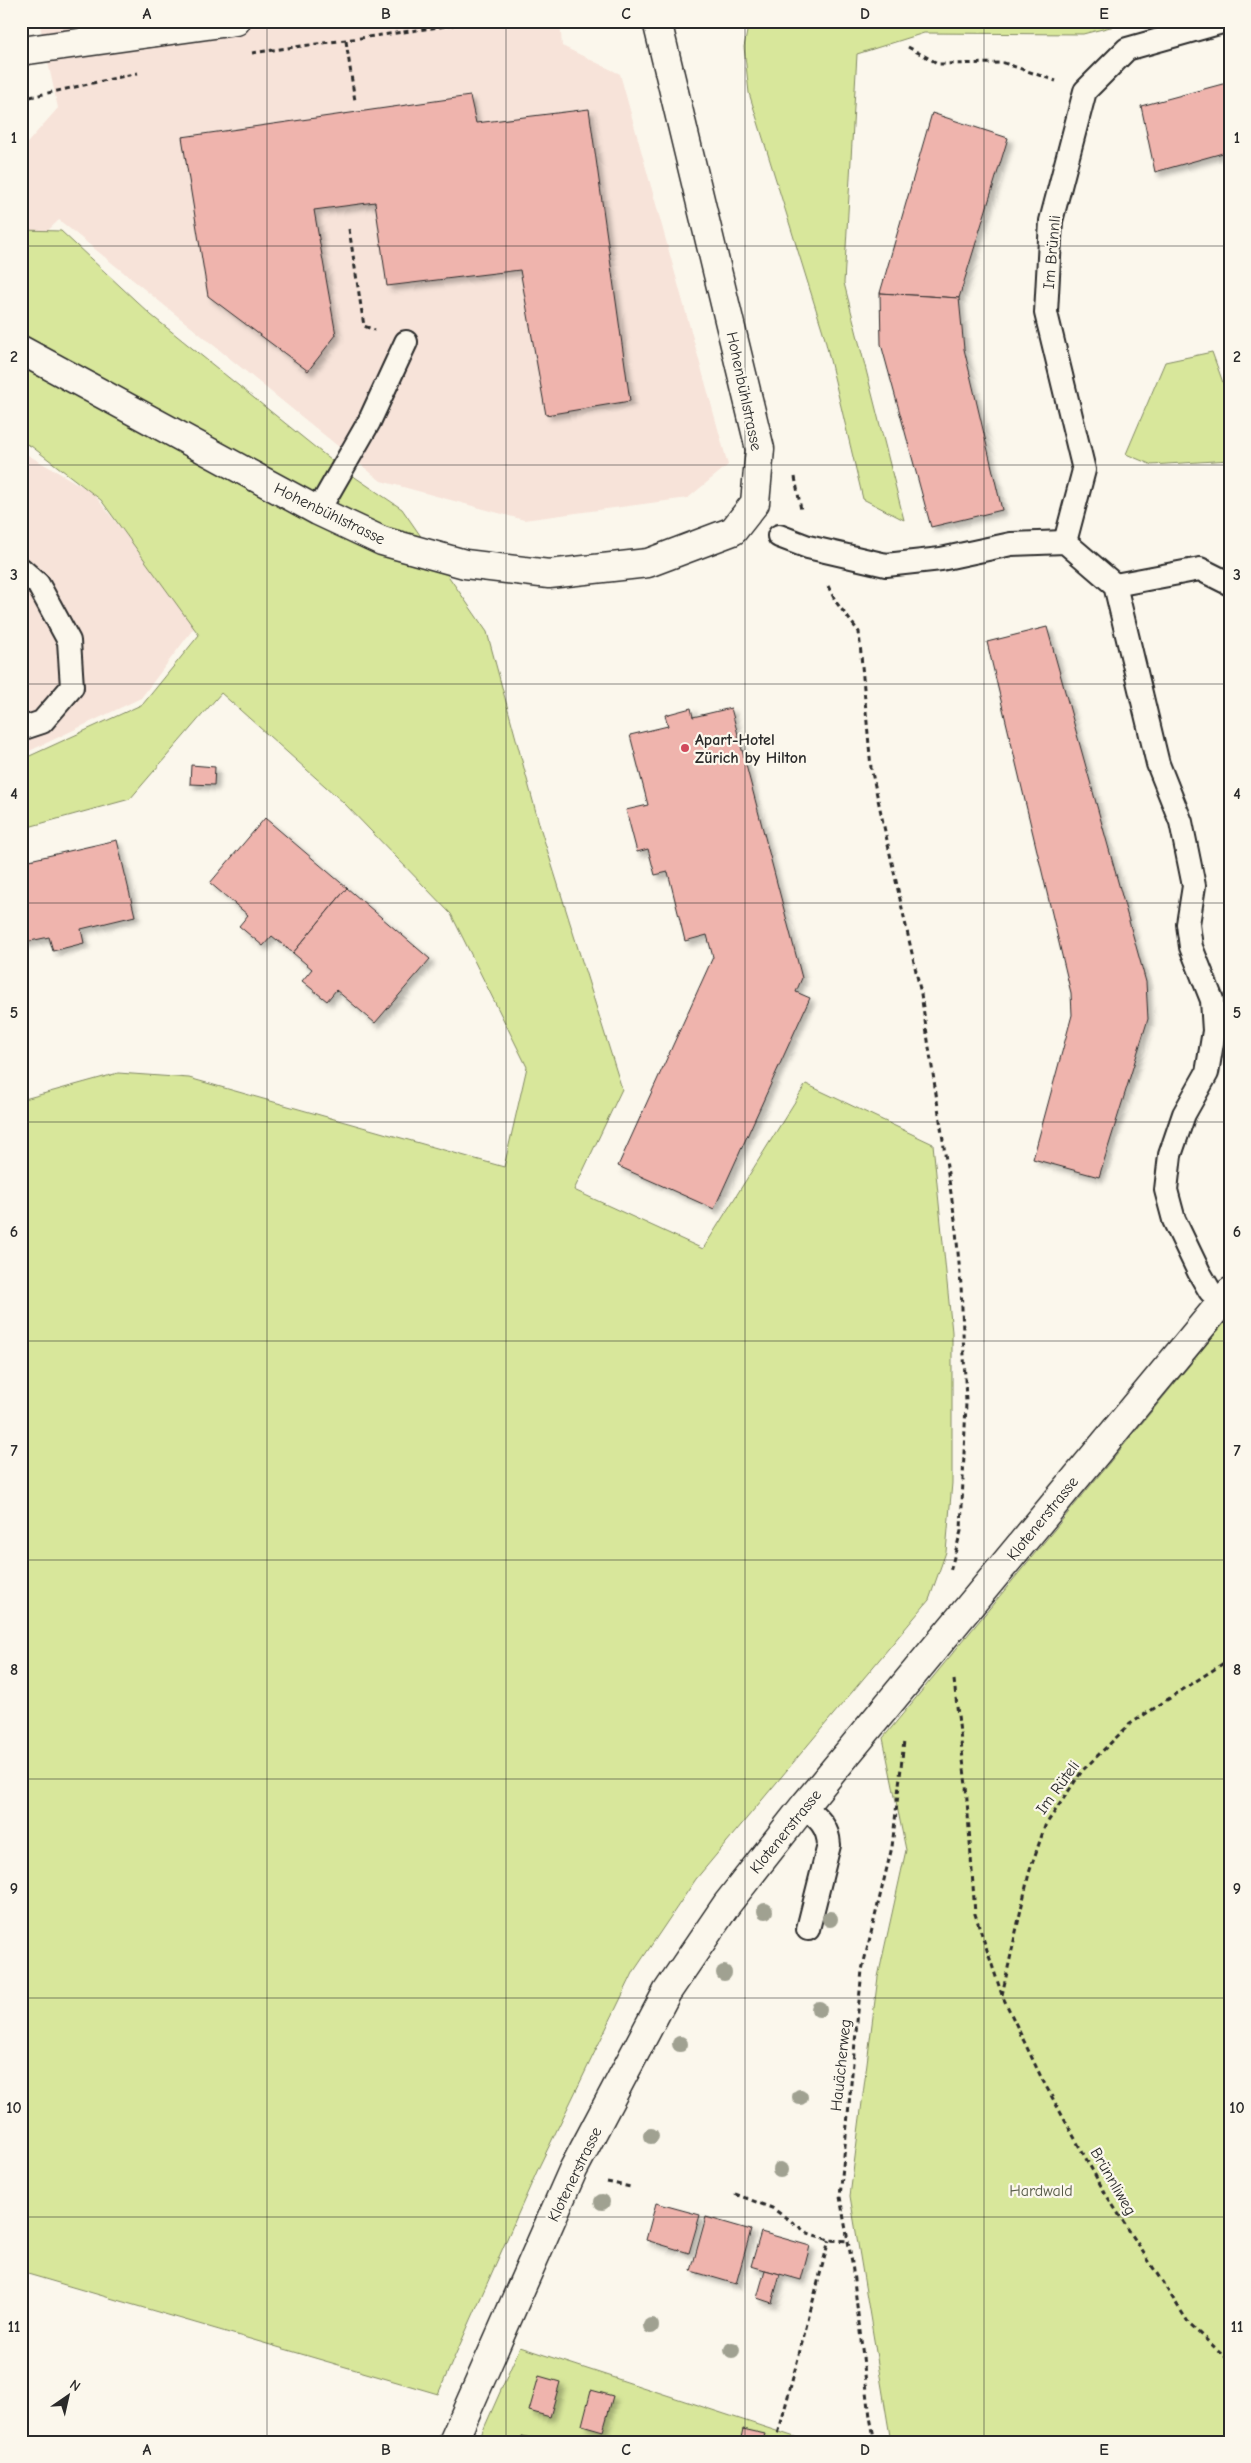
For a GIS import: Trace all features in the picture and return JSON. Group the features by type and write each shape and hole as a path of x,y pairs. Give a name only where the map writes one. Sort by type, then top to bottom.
{"street":[{"path":"21,51 236,21"},
{"name":"Hohenbühlstrasse","path":"21,350 318,510 382,541 465,564 549,574 648,563 733,531 756,503 760,450 658,21"},
{"name":"Klotenerstrasse","path":"453,2442 573,2170 667,1992 726,1904 804,1806 943,1641 1226,1296"}],"lane":[{"path":"1085,90 1127,49 1226,21"},
{"name":"Im Brünnli","path":"1065,542 1084,470 1046,313 1050,221 1085,90"},
{"path":"318,510 370,422 406,342"},
{"path":"779,536 808,547 886,565 941,559 1011,544 1065,542 1115,584 1158,764 1181,822 1194,886 1188,924 1191,947 1212,1000 1214,1031 1207,1073 1184,1114 1170,1155 1166,1190 1174,1220 1199,1272 1210,1291 1226,1296"},
{"path":"21,569 38,584 69,641 72,688 42,722 21,729"},
{"path":"1115,584 1200,569 1230,584"},
{"path":"804,1806 822,1821 829,1833 829,1845 808,1929"}],"path":[{"path":"247,54 482,21"},
{"path":"346,41 355,101"},
{"path":"908,47 939,64 1004,63 1085,90"},
{"path":"21,99 144,72"},
{"path":"349,229 364,326 406,342"},
{"path":"859,632 871,768 920,994 955,1220 964,1344 963,1497"},
{"name":"Brünnliweg","path":"943,1641 953,1672 966,1786 975,1914 1002,1995 1042,2078 1105,2193 1190,2325 1230,2361"},
{"name":"Im Rüteli","path":"1002,1995 1029,1873 1045,1826 1082,1771 1130,1724 1230,1659"},
{"name":"Hauächerweg","path":"876,2442 870,2417 848,2241 840,2197 862,1970 892,1847 905,1746 900,1692"},
{"path":"621,2186 631,2187"},
{"path":"735,2194 772,2208 808,2233 829,2240 848,2241"},
{"path":"776,2442 829,2240"}],"shaded area":[{"path":"39,21 560,21 562,46 620,74 728,465 688,498 524,520 381,481 59,220 21,256 21,150 58,108"},
{"path":"21,451 92,492 197,624 141,698 21,755"}],"green space":[{"path":"749,21 1134,21 1083,34 924,33 857,54 844,283 904,520 863,499 824,335 749,93 744,47"},
{"path":"21,230 61,231 151,315 337,465 402,509 487,632 540,827 622,1089 574,1190 703,1249 806,1084 933,1144 952,1332 952,1483 946,1552 929,1600 696,1879 634,1971 538,2169 438,2394 21,2272 21,1100 118,1073 189,1078 504,1167 527,1067 451,914 344,803 221,693 130,799 21,829 21,760 143,704 199,635 101,500 31,446 21,442"},
{"path":"1212,352 1230,402 1230,460 1152,465 1126,454 1165,362"},
{"name":"Hardwald","path":"1230,1316 1230,2442 891,2442 850,2196 878,1977 906,1850 883,1738"},
{"path":"520,2347 810,2442 478,2442"}],"building":[{"path":"1230,82 1230,151 1155,172 1141,106"},
{"path":"470,96 476,123 589,109 630,401 546,415 520,270 387,286 375,202 314,210 336,335 308,371 208,296 182,137"},
{"path":"932,113 1008,138 959,298 880,293"},
{"path":"880,293 959,298 964,349 1002,510 931,527 881,344"},
{"path":"1047,627 1146,982 1148,1019 1099,1177 1033,1159 1072,1015 1071,993 987,642"},
{"path":"691,708 693,717 731,708 802,978 796,992 810,998 714,1209 618,1166 713,957 707,935 685,941 668,872 655,875 648,849 637,852 626,810 648,805 630,735 668,726 665,715"},
{"path":"191,765 215,767 214,785 190,784"},
{"path":"265,818 347,888 293,953 272,936 263,946 239,926 248,915 210,883"},
{"path":"117,840 135,916 81,929 84,943 53,951 49,937 21,943 21,862"},
{"path":"347,888 430,959 375,1023 336,990 327,1001 302,981 312,969 293,953"},
{"path":"656,2203 700,2215 689,2253 646,2240"},
{"path":"706,2217 751,2230 736,2284 691,2271"},
{"path":"761,2232 810,2246 801,2280 751,2266"},
{"path":"765,2270 780,2274 772,2303 757,2298"},
{"path":"539,2376 560,2382 550,2417 529,2411"},
{"path":"591,2390 613,2396 603,2431 582,2425"},
{"path":"743,2429 765,2434 762,2442 740,2442"},
{"path":"522,2436 543,2441 543,2442 520,2442"}],"place":[{"name":"Apart-Hotel Zürich by Hilton","path":"685,748"}]}
